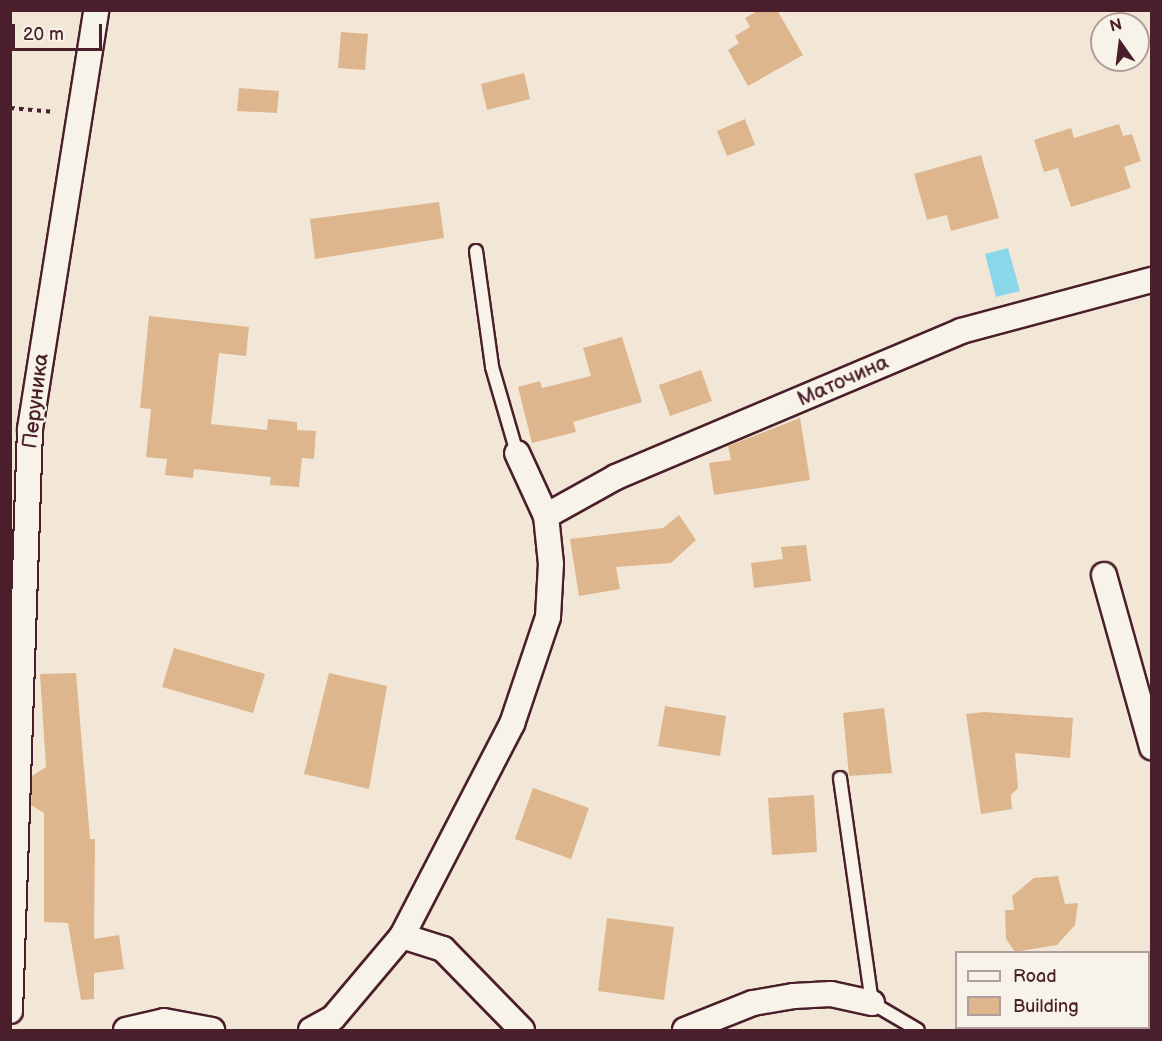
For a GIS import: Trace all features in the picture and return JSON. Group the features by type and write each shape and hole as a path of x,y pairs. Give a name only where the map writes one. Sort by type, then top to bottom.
{"street":[{"name":"Перуника","path":"10,1011 30,429 96,10"},
{"name":"Маточина","path":"546,516 616,477 961,331 1152,280"},
{"path":"311,1030 333,1018 402,936 478,794 532,669 548,617 551,564 546,516 517,453"},
{"path":"1104,575 1152,747"},
{"path":"402,936 443,950 522,1030"},
{"path":"685,1030 753,1004 794,996 831,994 872,1003"},
{"path":"126,1030 164,1021 213,1030"}],"lane":[{"path":"476,251 492,367 517,453"},
{"path":"840,778 872,1003 918,1030"}],"path":[{"path":"10,108 79,114"}],"water":[{"path":"1008,248 1020,291 996,297 985,254"}],"building":[{"path":"759,10 777,10 803,55 748,86 728,50 739,43 735,36 750,27 745,18"},
{"path":"341,32 368,34 365,70 338,68"},
{"path":"524,73 530,99 487,110 481,84"},
{"path":"239,88 279,91 277,113 237,111"},
{"path":"745,119 755,145 727,156 717,131"},
{"path":"1119,124 1123,136 1132,134 1141,161 1124,167 1131,188 1071,207 1058,168 1044,172 1034,140 1071,128 1074,138"},
{"path":"981,155 999,218 951,231 947,215 927,220 914,174"},
{"path":"439,202 444,238 315,259 310,219"},
{"path":"149,316 249,327 246,356 219,353 211,424 267,430 268,419 297,422 297,430 316,431 314,459 302,458 299,487 270,485 271,477 194,469 193,478 165,475 167,459 146,457 151,409 140,408"},
{"path":"622,337 642,402 573,422 576,432 532,443 518,387 540,381 542,388 591,376 583,348"},
{"path":"701,370 712,401 670,416 659,385"},
{"path":"800,418 810,480 714,495 709,463 731,460 728,446"},
{"path":"679,515 696,540 671,563 616,567 620,589 579,596 570,539 663,528"},
{"path":"806,545 811,581 754,588 751,563 783,559 781,547"},
{"path":"174,648 265,674 253,713 162,687"},
{"path":"76,673 90,839 95,839 94,939 119,935 124,969 94,973 94,999 81,1000 68,923 44,922 44,813 31,805 32,776 46,767 40,674"},
{"path":"329,673 387,686 369,789 304,774"},
{"path":"665,706 726,716 720,756 658,746"},
{"path":"884,708 892,773 849,776 843,713"},
{"path":"984,712 1073,718 1070,758 1015,753 1018,788 1011,795 1012,809 981,814 966,714"},
{"path":"533,788 589,808 571,859 515,839"},
{"path":"814,795 817,852 772,855 768,798"},
{"path":"1058,876 1065,904 1078,903 1075,925 1057,945 1014,951 1006,939 1005,910 1014,910 1012,896 1034,878"},
{"path":"607,918 674,927 664,1000 598,991"}]}
